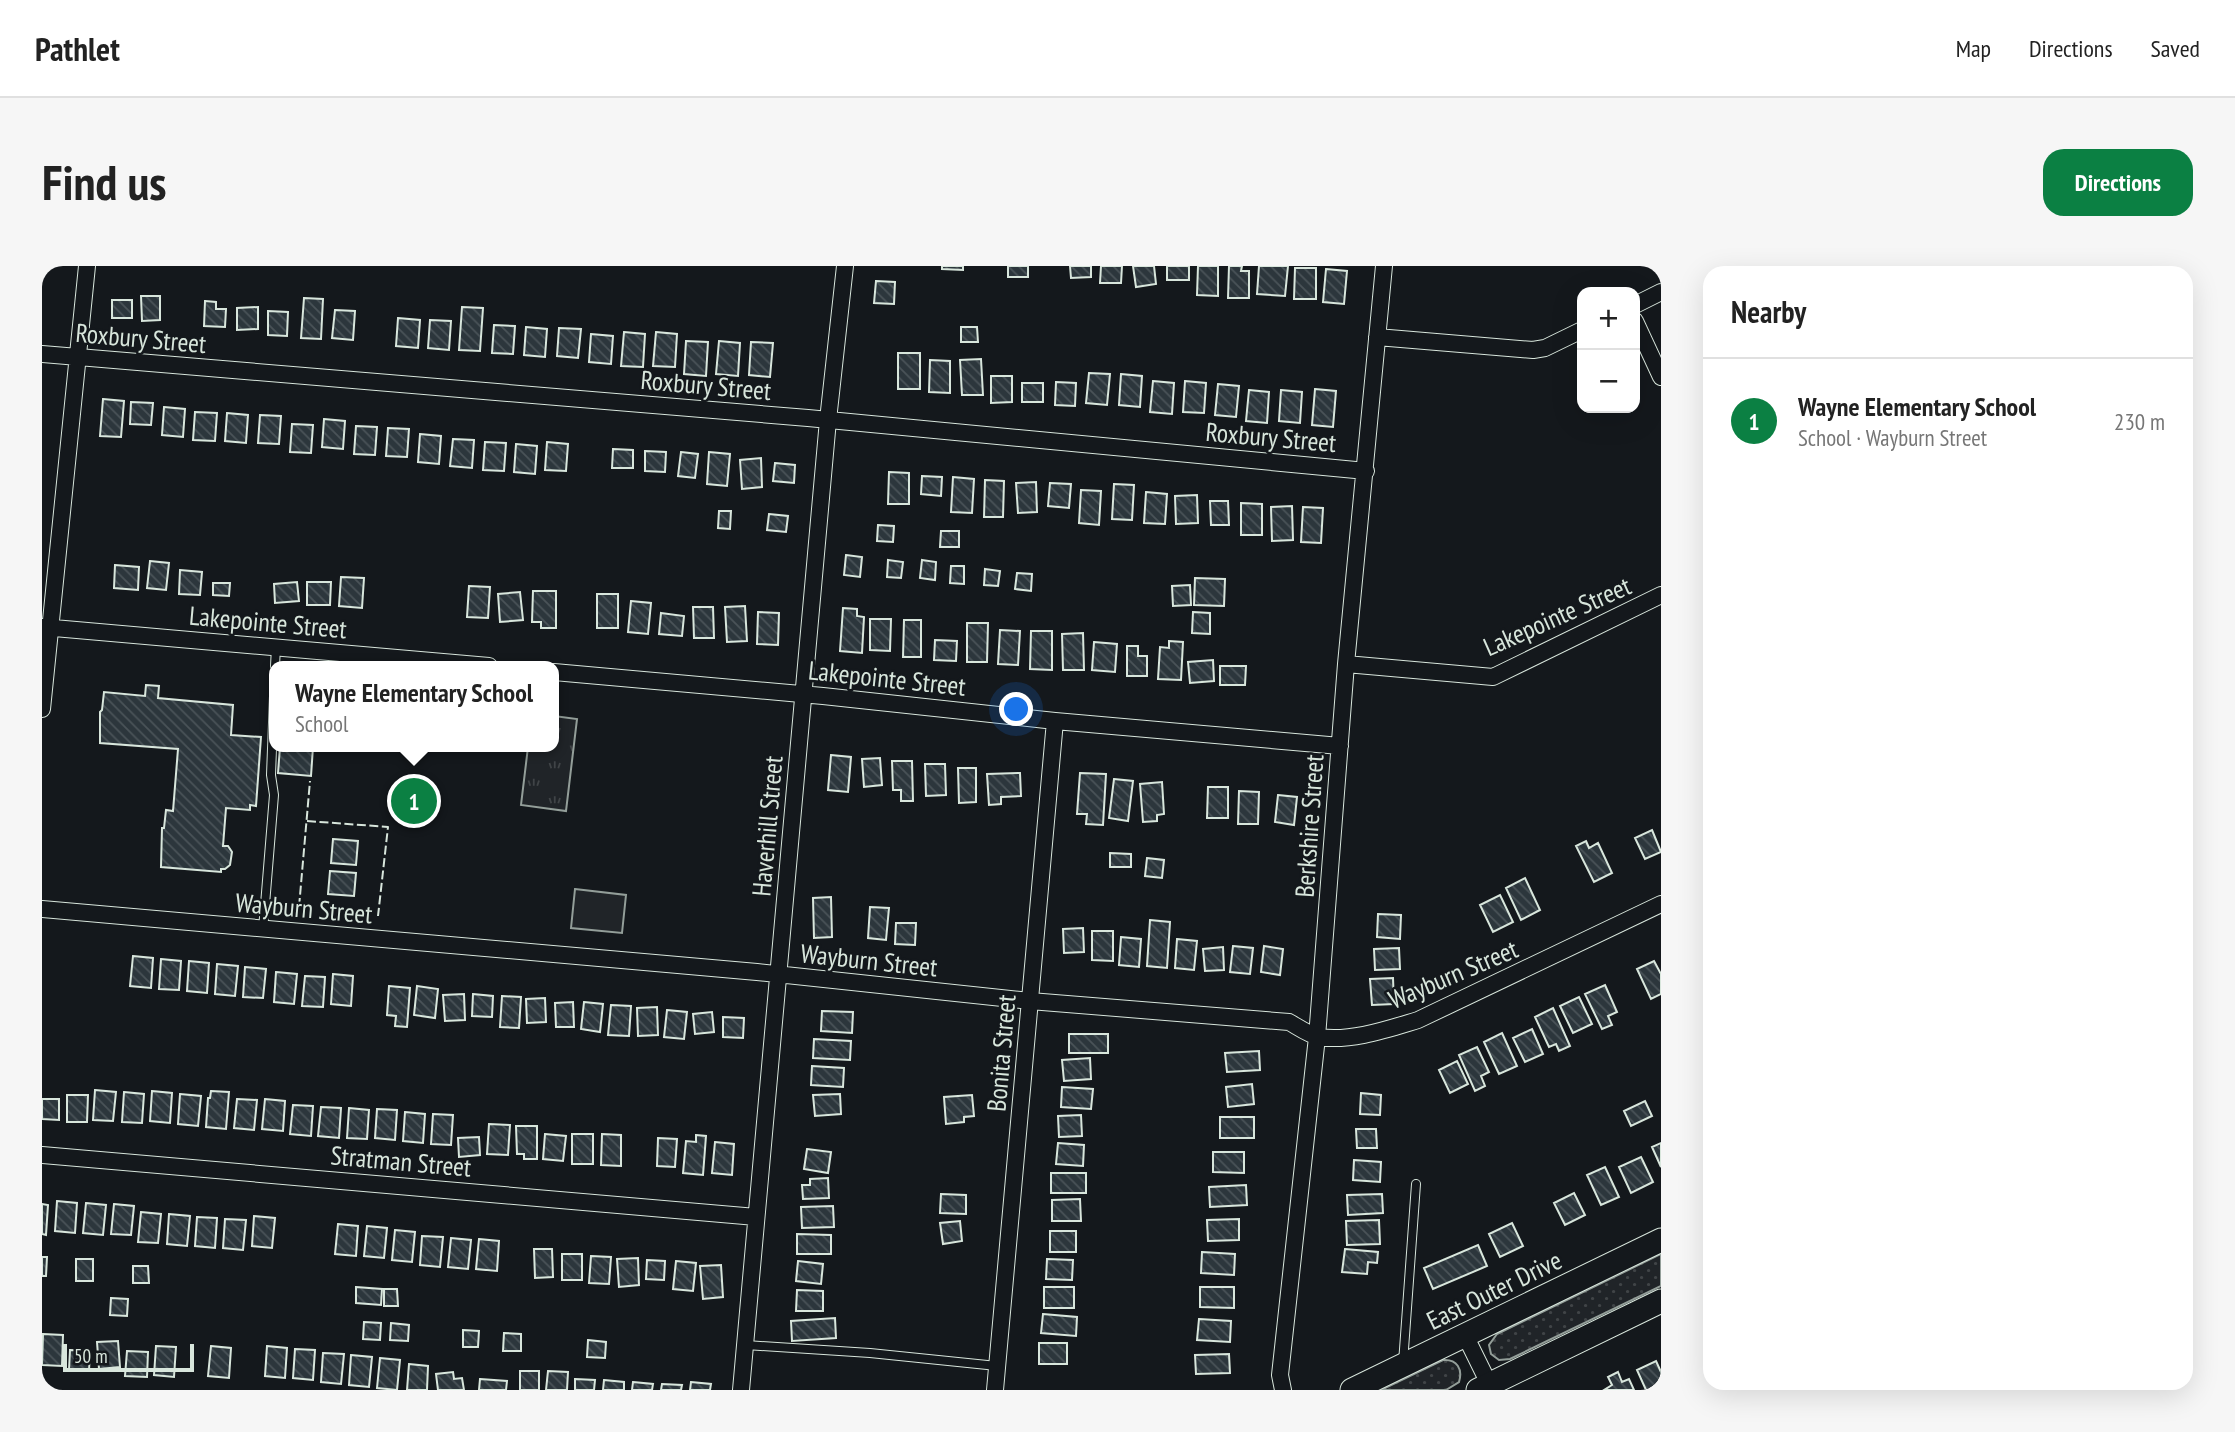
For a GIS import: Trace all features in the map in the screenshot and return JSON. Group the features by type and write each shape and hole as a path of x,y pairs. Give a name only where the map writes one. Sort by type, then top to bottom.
{"street":[{"path":"42,709 46,627 79,357 87,266"},
{"name":"Haverhill Street","path":"741,1390 828,420 845,266"},
{"name":"Berkshire Street","path":"1283,1390 1280,1375 1317,1037 1346,664 1384,266"},
{"path":"1640,302 1661,292"},
{"path":"1377,337 1533,350 1545,348 1577,332"},
{"path":"1640,332 1661,377"},
{"name":"Roxbury Street","path":"42,354 828,420 1366,471"},
{"name":"Lakepointe Street","path":"1346,664 1493,677 1661,595"},
{"name":"Lakepointe Street","path":"46,627 433,661"},
{"name":"Lakepointe Street","path":"559,672 1340,746"},
{"name":"Bonita Street","path":"995,1390 1055,721"},
{"name":"Wayburn Street","path":"42,909 1289,1023 1317,1037 1349,1037 1418,1020 1661,904"},
{"name":"Stratman Street","path":"42,1155 756,1217"},
{"name":"East Outer Drive","path":"1352,1390 1661,1240"},
{"path":"1465,1335 1487,1388 1661,1301"}],"lane":[{"path":"275,661 276,647"},
{"path":"263,929 274,795 272,752"},
{"path":"1402,1366 1416,1184"},
{"path":"746,1345 870,1353 997,1366"}],"green space":[{"path":"559,717 577,719 566,811 521,805 527,752 559,752"},
{"path":"575,889 626,895 622,933 571,928"},
{"path":"1661,1254 1661,1286 1510,1359 1499,1360 1491,1354 1489,1345 1497,1334"},
{"path":"1443,1360 1455,1363 1460,1373 1459,1382 1446,1390 1381,1390"}],"building":[{"path":"942,266 963,266 963,270 942,269"},
{"path":"1008,266 1028,266 1028,277 1008,277"},
{"path":"1070,266 1091,266 1091,277 1071,278"},
{"path":"1101,266 1122,266 1121,283 1100,283"},
{"path":"1133,266 1154,266 1156,284 1136,287"},
{"path":"1167,266 1189,266 1189,280 1167,280"},
{"path":"1198,266 1218,266 1218,296 1197,295"},
{"path":"1229,266 1242,266 1241,271 1249,271 1249,298 1228,298"},
{"path":"1259,266 1288,266 1285,296 1257,294"},
{"path":"1295,268 1316,268 1316,299 1294,299"},
{"path":"1326,269 1347,271 1344,304 1323,302"},
{"path":"876,281 895,282 894,304 874,303"},
{"path":"141,296 160,296 160,320 142,321"},
{"path":"304,298 323,299 321,339 301,338"},
{"path":"112,300 132,300 132,318 112,318"},
{"path":"205,301 216,302 216,309 226,309 225,327 204,326"},
{"path":"258,307 258,329 237,330 237,308"},
{"path":"462,307 483,308 480,351 459,350"},
{"path":"335,310 355,311 353,340 332,338"},
{"path":"268,311 288,312 287,336 268,335"},
{"path":"398,318 420,320 418,348 396,346"},
{"path":"430,320 451,321 449,350 428,348"},
{"path":"494,325 515,326 513,354 492,353"},
{"path":"526,327 547,329 545,357 524,355"},
{"path":"961,327 977,327 978,342 961,342"},
{"path":"559,328 581,329 578,358 557,356"},
{"path":"624,332 645,334 643,367 621,366"},
{"path":"656,332 677,334 675,367 653,366"},
{"path":"591,334 613,336 611,364 589,362"},
{"path":"686,341 708,342 706,376 684,374"},
{"path":"719,341 740,343 738,376 716,374"},
{"path":"751,342 773,343 770,377 749,375"},
{"path":"898,353 920,353 920,389 898,389"},
{"path":"981,359 983,395 962,395 960,360"},
{"path":"930,360 950,361 950,393 929,392"},
{"path":"1089,373 1110,374 1107,405 1086,403"},
{"path":"1121,374 1142,376 1140,407 1119,405"},
{"path":"991,376 1012,376 1012,402 991,403"},
{"path":"1153,381 1174,383 1172,414 1150,412"},
{"path":"1185,381 1206,383 1204,413 1183,412"},
{"path":"1056,382 1076,383 1075,406 1055,405"},
{"path":"1022,383 1043,383 1043,402 1022,402"},
{"path":"1218,384 1239,386 1236,417 1215,415"},
{"path":"1315,389 1336,391 1333,427 1312,425"},
{"path":"1249,390 1269,392 1267,423 1246,421"},
{"path":"1281,390 1302,392 1300,423 1279,421"},
{"path":"103,399 124,401 121,437 100,436"},
{"path":"131,402 153,403 151,425 130,424"},
{"path":"164,407 185,409 183,437 162,435"},
{"path":"195,412 217,413 215,441 193,440"},
{"path":"227,413 248,415 246,443 225,441"},
{"path":"260,415 281,416 279,444 258,443"},
{"path":"324,419 345,421 343,449 322,447"},
{"path":"292,424 313,425 311,453 290,452"},
{"path":"356,426 377,427 375,455 354,454"},
{"path":"388,428 409,429 407,457 386,456"},
{"path":"420,434 441,436 439,464 418,462"},
{"path":"453,439 474,440 472,468 450,466"},
{"path":"485,442 506,443 504,471 483,470"},
{"path":"547,442 568,444 566,471 545,470"},
{"path":"516,444 537,446 535,474 514,472"},
{"path":"613,449 633,450 633,468 612,468"},
{"path":"645,451 666,452 665,472 645,471"},
{"path":"681,452 698,454 695,478 678,476"},
{"path":"709,452 730,454 727,486 707,484"},
{"path":"761,458 762,487 742,489 740,460"},
{"path":"775,463 795,465 794,483 773,481"},
{"path":"889,472 909,473 909,504 888,504"},
{"path":"922,476 942,477 941,496 921,494"},
{"path":"953,477 974,479 972,513 951,512"},
{"path":"985,480 1004,481 1003,517 984,517"},
{"path":"1036,482 1037,512 1018,513 1016,483"},
{"path":"1050,483 1071,484 1069,508 1048,506"},
{"path":"1114,484 1134,485 1132,520 1112,519"},
{"path":"1081,490 1101,491 1099,525 1079,523"},
{"path":"1146,492 1167,494 1165,524 1144,523"},
{"path":"1197,495 1198,523 1176,524 1175,496"},
{"path":"1210,501 1228,501 1229,525 1211,525"},
{"path":"1241,503 1262,504 1262,535 1241,535"},
{"path":"1292,506 1293,540 1272,541 1271,507"},
{"path":"1303,507 1323,508 1321,543 1301,542"},
{"path":"719,511 731,511 730,529 718,528"},
{"path":"769,514 788,516 786,532 767,530"},
{"path":"878,525 894,526 893,542 877,541"},
{"path":"941,531 959,531 959,547 940,547"},
{"path":"846,555 862,557 860,577 844,575"},
{"path":"888,560 903,562 901,578 887,577"},
{"path":"922,560 936,562 935,580 920,578"},
{"path":"150,561 169,563 166,590 147,588"},
{"path":"115,565 139,567 138,590 114,588"},
{"path":"951,566 964,566 964,584 950,583"},
{"path":"985,569 1000,571 998,586 984,585"},
{"path":"180,570 202,572 200,595 179,594"},
{"path":"1017,573 1032,574 1031,591 1015,589"},
{"path":"341,577 364,578 362,608 339,606"},
{"path":"1195,578 1225,579 1224,606 1194,605"},
{"path":"297,582 299,601 275,603 274,584"},
{"path":"307,582 331,582 330,605 307,605"},
{"path":"213,583 230,583 229,596 213,595"},
{"path":"1190,585 1191,605 1173,606 1172,586"},
{"path":"469,586 490,587 488,618 467,617"},
{"path":"533,591 556,591 556,628 541,628 541,622 532,622"},
{"path":"520,592 523,620 500,622 498,594"},
{"path":"597,594 618,594 618,628 597,628"},
{"path":"631,601 651,603 648,634 628,632"},
{"path":"745,606 747,641 727,642 725,607"},
{"path":"693,607 713,607 714,638 694,638"},
{"path":"843,608 857,609 857,616 864,617 862,653 840,651"},
{"path":"758,612 779,613 778,645 757,644"},
{"path":"1193,612 1210,613 1210,634 1192,633"},
{"path":"661,613 684,616 682,636 659,634"},
{"path":"870,619 891,619 890,651 870,650"},
{"path":"904,620 921,620 921,657 903,657"},
{"path":"967,623 988,623 987,662 967,662"},
{"path":"1000,630 1020,631 1018,665 998,664"},
{"path":"1031,631 1052,631 1052,670 1030,669"},
{"path":"1083,633 1084,670 1063,670 1062,634"},
{"path":"935,640 957,641 956,661 934,660"},
{"path":"1169,641 1183,642 1181,680 1158,679 1160,647 1169,648"},
{"path":"1094,642 1117,644 1115,672 1092,670"},
{"path":"1127,646 1138,646 1138,656 1147,656 1147,676 1127,676"},
{"path":"1213,660 1214,681 1190,683 1188,662"},
{"path":"1220,666 1246,666 1245,685 1220,685"},
{"path":"146,685 159,686 158,698 233,705 231,735 261,737 256,806 250,805 250,810 226,808 223,846 228,846 232,852 230,865 221,869 221,872 161,867 162,828 166,810 173,811 178,749 100,743 100,712 104,692 145,696"},
{"path":"280,752 313,752 311,776 278,773"},
{"path":"831,755 851,757 848,792 828,790"},
{"path":"880,758 882,785 864,787 862,759"},
{"path":"892,761 912,761 913,801 901,801 901,790 893,790"},
{"path":"925,764 945,764 946,795 926,796"},
{"path":"958,768 976,768 976,802 959,803"},
{"path":"1020,773 1021,796 1001,797 1001,804 989,805 987,774"},
{"path":"1080,773 1106,774 1103,825 1086,824 1087,814 1077,814"},
{"path":"1114,779 1133,781 1128,821 1109,818"},
{"path":"1162,782 1164,814 1157,815 1157,821 1143,822 1140,784"},
{"path":"1208,787 1228,787 1228,818 1207,818"},
{"path":"1239,791 1259,792 1258,824 1238,824"},
{"path":"1278,795 1297,797 1294,825 1275,822"},
{"path":"1652,830 1661,852 1645,859 1635,838"},
{"path":"333,839 358,841 356,865 331,863"},
{"path":"1586,841 1589,848 1598,843 1612,873 1594,882 1576,846"},
{"path":"1110,853 1131,854 1131,867 1110,867"},
{"path":"1147,858 1164,860 1162,878 1145,876"},
{"path":"330,871 356,873 354,896 328,894"},
{"path":"1525,878 1540,910 1521,920 1506,888"},
{"path":"1500,895 1513,922 1493,932 1480,905"},
{"path":"831,897 832,937 814,938 813,898"},
{"path":"870,907 889,908 886,940 868,938"},
{"path":"1378,914 1401,915 1400,939 1377,937"},
{"path":"1150,920 1170,922 1167,968 1147,966"},
{"path":"896,923 916,923 915,945 895,944"},
{"path":"1083,928 1084,952 1064,953 1063,929"},
{"path":"1092,931 1113,931 1113,961 1092,960"},
{"path":"1121,937 1141,939 1139,967 1119,965"},
{"path":"1177,939 1197,941 1194,970 1175,968"},
{"path":"1233,946 1253,948 1250,974 1230,972"},
{"path":"1264,946 1283,949 1280,975 1261,972"},
{"path":"1223,947 1224,970 1205,971 1203,949"},
{"path":"1399,948 1400,969 1375,970 1374,949"},
{"path":"133,956 153,958 151,988 130,986"},
{"path":"161,959 181,961 179,990 159,989"},
{"path":"189,961 209,963 207,993 187,991"},
{"path":"1654,961 1661,974 1661,994 1651,999 1637,969"},
{"path":"217,964 238,966 235,996 215,994"},
{"path":"245,967 266,969 263,998 243,997"},
{"path":"276,972 297,974 294,1004 274,1002"},
{"path":"333,974 353,976 351,1006 331,1004"},
{"path":"305,976 325,977 323,1007 302,1006"},
{"path":"1393,978 1394,1004 1372,1005 1370,979"},
{"path":"1605,985 1617,1012 1608,1016 1612,1025 1602,1029 1585,994"},
{"path":"389,986 410,988 407,1027 395,1026 396,1016 387,1015"},
{"path":"417,986 438,989 435,1018 414,1015"},
{"path":"464,994 465,1020 445,1021 443,995"},
{"path":"473,994 493,996 492,1017 472,1016"},
{"path":"502,996 521,997 519,1028 500,1027"},
{"path":"1579,997 1592,1024 1573,1033 1560,1006"},
{"path":"545,998 546,1022 527,1023 526,999"},
{"path":"573,1002 574,1027 556,1027 555,1003"},
{"path":"584,1002 603,1004 600,1032 581,1029"},
{"path":"611,1005 631,1006 629,1036 608,1035"},
{"path":"657,1007 658,1035 638,1036 637,1008"},
{"path":"1553,1008 1570,1046 1559,1051 1556,1044 1549,1047 1535,1017"},
{"path":"667,1010 687,1012 684,1039 664,1037"},
{"path":"822,1011 853,1012 852,1033 821,1031"},
{"path":"712,1012 714,1032 695,1034 693,1014"},
{"path":"723,1017 744,1018 743,1038 723,1037"},
{"path":"1532,1029 1543,1054 1525,1062 1513,1038"},
{"path":"1502,1033 1517,1066 1499,1074 1484,1042"},
{"path":"1069,1034 1108,1034 1108,1053 1069,1053"},
{"path":"814,1039 851,1041 850,1060 813,1058"},
{"path":"1477,1047 1489,1072 1481,1076 1485,1086 1475,1091 1459,1055"},
{"path":"1259,1051 1260,1070 1227,1072 1225,1053"},
{"path":"1090,1058 1091,1079 1064,1081 1062,1060"},
{"path":"1457,1061 1468,1084 1450,1093 1439,1070"},
{"path":"812,1066 844,1068 843,1087 811,1085"},
{"path":"1252,1084 1254,1104 1228,1107 1226,1087"},
{"path":"1062,1087 1093,1089 1091,1109 1061,1107"},
{"path":"95,1090 116,1092 113,1121 93,1120"},
{"path":"152,1091 172,1093 170,1123 150,1121"},
{"path":"211,1091 229,1092 226,1129 206,1127"},
{"path":"124,1092 144,1094 142,1123 122,1122"},
{"path":"1361,1093 1381,1095 1380,1115 1360,1114"},
{"path":"180,1094 201,1096 198,1126 178,1124"},
{"path":"840,1094 841,1114 815,1116 813,1095"},
{"path":"67,1095 88,1095 87,1122 67,1122"},
{"path":"972,1095 974,1116 964,1117 964,1122 946,1124 944,1097"},
{"path":"42,1099 59,1099 59,1120 42,1119"},
{"path":"237,1099 257,1100 254,1130 234,1128"},
{"path":"265,1099 285,1101 283,1131 262,1129"},
{"path":"1645,1101 1652,1116 1631,1126 1624,1111"},
{"path":"293,1105 313,1106 311,1136 290,1134"},
{"path":"321,1107 341,1108 339,1138 318,1136"},
{"path":"349,1108 369,1110 367,1139 347,1138"},
{"path":"377,1109 397,1110 395,1140 375,1138"},
{"path":"405,1112 425,1114 423,1143 403,1141"},
{"path":"433,1114 453,1115 451,1145 431,1144"},
{"path":"1081,1115 1082,1136 1059,1137 1058,1116"},
{"path":"1220,1117 1254,1117 1254,1138 1220,1138"},
{"path":"489,1124 510,1125 508,1155 487,1154"},
{"path":"516,1126 537,1126 537,1159 524,1159 524,1154 517,1154"},
{"path":"1356,1129 1376,1129 1377,1148 1357,1148"},
{"path":"545,1134 566,1136 563,1161 543,1159"},
{"path":"572,1134 593,1134 593,1164 572,1164"},
{"path":"602,1134 621,1135 621,1166 601,1165"},
{"path":"696,1135 706,1136 703,1175 683,1173 686,1141 696,1142"},
{"path":"479,1137 480,1155 459,1157 458,1138"},
{"path":"658,1138 677,1139 675,1167 657,1166"},
{"path":"715,1142 734,1144 732,1175 712,1173"},
{"path":"1058,1143 1084,1145 1083,1166 1056,1164"},
{"path":"1661,1143 1661,1167 1652,1147"},
{"path":"807,1149 831,1152 828,1173 804,1169"},
{"path":"1213,1152 1244,1152 1244,1173 1213,1172"},
{"path":"1641,1157 1653,1182 1631,1193 1619,1167"},
{"path":"1354,1160 1381,1162 1380,1182 1353,1180"},
{"path":"1605,1167 1619,1197 1601,1205 1587,1175"},
{"path":"1051,1173 1086,1173 1086,1193 1051,1193"},
{"path":"828,1178 829,1198 803,1199 802,1185 810,1185 810,1179"},
{"path":"1246,1185 1247,1205 1210,1207 1209,1187"},
{"path":"1574,1193 1585,1215 1565,1225 1554,1203"},
{"path":"941,1194 966,1195 966,1214 940,1213"},
{"path":"1382,1194 1383,1213 1348,1215 1347,1195"},
{"path":"1080,1199 1081,1221 1052,1221 1052,1200"},
{"path":"57,1201 77,1203 75,1233 55,1231"},
{"path":"86,1203 106,1205 103,1235 83,1233"},
{"path":"42,1204 48,1205 46,1235 42,1234"},
{"path":"114,1204 134,1206 131,1235 111,1234"},
{"path":"833,1206 834,1227 802,1228 801,1207"},
{"path":"141,1212 161,1214 158,1243 138,1242"},
{"path":"169,1214 190,1216 187,1246 167,1244"},
{"path":"254,1216 275,1218 272,1248 252,1246"},
{"path":"197,1217 217,1218 215,1248 195,1246"},
{"path":"225,1219 246,1220 243,1250 223,1248"},
{"path":"1239,1219 1239,1240 1208,1241 1207,1220"},
{"path":"1379,1220 1380,1244 1347,1245 1346,1221"},
{"path":"960,1221 962,1241 943,1244 940,1223"},
{"path":"1512,1223 1523,1246 1500,1257 1489,1234"},
{"path":"338,1224 358,1226 356,1256 335,1254"},
{"path":"367,1226 387,1228 384,1258 364,1256"},
{"path":"395,1230 415,1232 412,1262 392,1260"},
{"path":"1050,1231 1076,1231 1076,1252 1050,1252"},
{"path":"797,1234 831,1235 831,1254 797,1254"},
{"path":"422,1236 443,1237 440,1267 420,1265"},
{"path":"451,1238 471,1240 468,1269 448,1267"},
{"path":"479,1239 499,1241 497,1271 476,1269"},
{"path":"1478,1245 1487,1266 1433,1289 1424,1268"},
{"path":"534,1249 552,1249 553,1277 535,1278"},
{"path":"1345,1249 1378,1252 1377,1263 1368,1262 1367,1274 1342,1272"},
{"path":"1202,1252 1235,1254 1234,1275 1201,1273"},
{"path":"562,1254 582,1254 582,1280 562,1280"},
{"path":"591,1256 611,1257 609,1284 589,1283"},
{"path":"42,1257 47,1257 46,1276 42,1276"},
{"path":"638,1258 639,1285 619,1287 617,1259"},
{"path":"76,1259 93,1259 93,1281 76,1281"},
{"path":"1047,1259 1073,1260 1072,1280 1046,1279"},
{"path":"647,1260 665,1261 664,1280 646,1279"},
{"path":"676,1261 696,1263 693,1291 673,1289"},
{"path":"798,1261 823,1264 821,1284 796,1281"},
{"path":"721,1265 723,1297 703,1299 700,1266"},
{"path":"133,1266 148,1266 149,1283 133,1283"},
{"path":"356,1287 382,1289 381,1305 356,1303"},
{"path":"1044,1287 1074,1287 1074,1308 1044,1308"},
{"path":"1200,1287 1234,1287 1234,1308 1200,1307"},
{"path":"384,1289 397,1289 398,1306 384,1306"},
{"path":"797,1290 823,1291 823,1311 796,1311"},
{"path":"111,1298 128,1299 127,1316 110,1315"},
{"path":"1043,1314 1077,1317 1076,1336 1041,1333"},
{"path":"835,1318 836,1338 792,1341 791,1321"},
{"path":"1199,1319 1231,1321 1230,1342 1197,1340"},
{"path":"364,1322 381,1323 380,1340 363,1339"},
{"path":"391,1323 409,1325 408,1341 390,1340"},
{"path":"463,1330 479,1331 478,1347 463,1347"},
{"path":"504,1333 521,1334 521,1351 503,1351"},
{"path":"43,1334 63,1335 62,1366 42,1365"},
{"path":"588,1340 606,1342 605,1358 587,1357"},
{"path":"118,1341 120,1367 99,1369 97,1342"},
{"path":"1039,1343 1067,1343 1067,1364 1039,1364"},
{"path":"156,1346 176,1347 174,1377 154,1375"},
{"path":"211,1346 231,1348 229,1378 208,1376"},
{"path":"267,1346 287,1348 285,1378 265,1376"},
{"path":"295,1349 315,1350 313,1380 293,1378"},
{"path":"70,1350 90,1351 89,1371 69,1370"},
{"path":"127,1351 148,1352 147,1377 125,1376"},
{"path":"323,1353 344,1354 341,1384 321,1382"},
{"path":"1229,1354 1230,1373 1196,1374 1195,1355"},
{"path":"351,1355 372,1357 369,1387 349,1385"},
{"path":"380,1358 400,1360 397,1390 377,1388"},
{"path":"1656,1361 1661,1372 1661,1390 1646,1390 1637,1370"},
{"path":"409,1364 428,1366 427,1390 407,1390"},
{"path":"520,1371 539,1371 539,1390 520,1390"},
{"path":"548,1371 568,1372 567,1390 546,1390"},
{"path":"453,1372 454,1379 462,1378 464,1390 438,1390 436,1374"},
{"path":"1618,1372 1622,1382 1629,1379 1634,1390 1604,1390 1612,1385 1608,1377"},
{"path":"480,1379 507,1381 506,1390 479,1390"},
{"path":"575,1379 595,1380 594,1390 575,1390"},
{"path":"604,1380 624,1382 624,1390 603,1390"},
{"path":"633,1382 653,1384 652,1390 632,1390"},
{"path":"691,1382 711,1384 710,1390 690,1390"},
{"path":"662,1384 682,1385 681,1390 661,1390"}],"fence":[{"path":"299,907 310,781"},
{"path":"307,821 388,827 378,916"}],"place":[{"name":"Wayne Elementary School","path":"414,801"}]}
